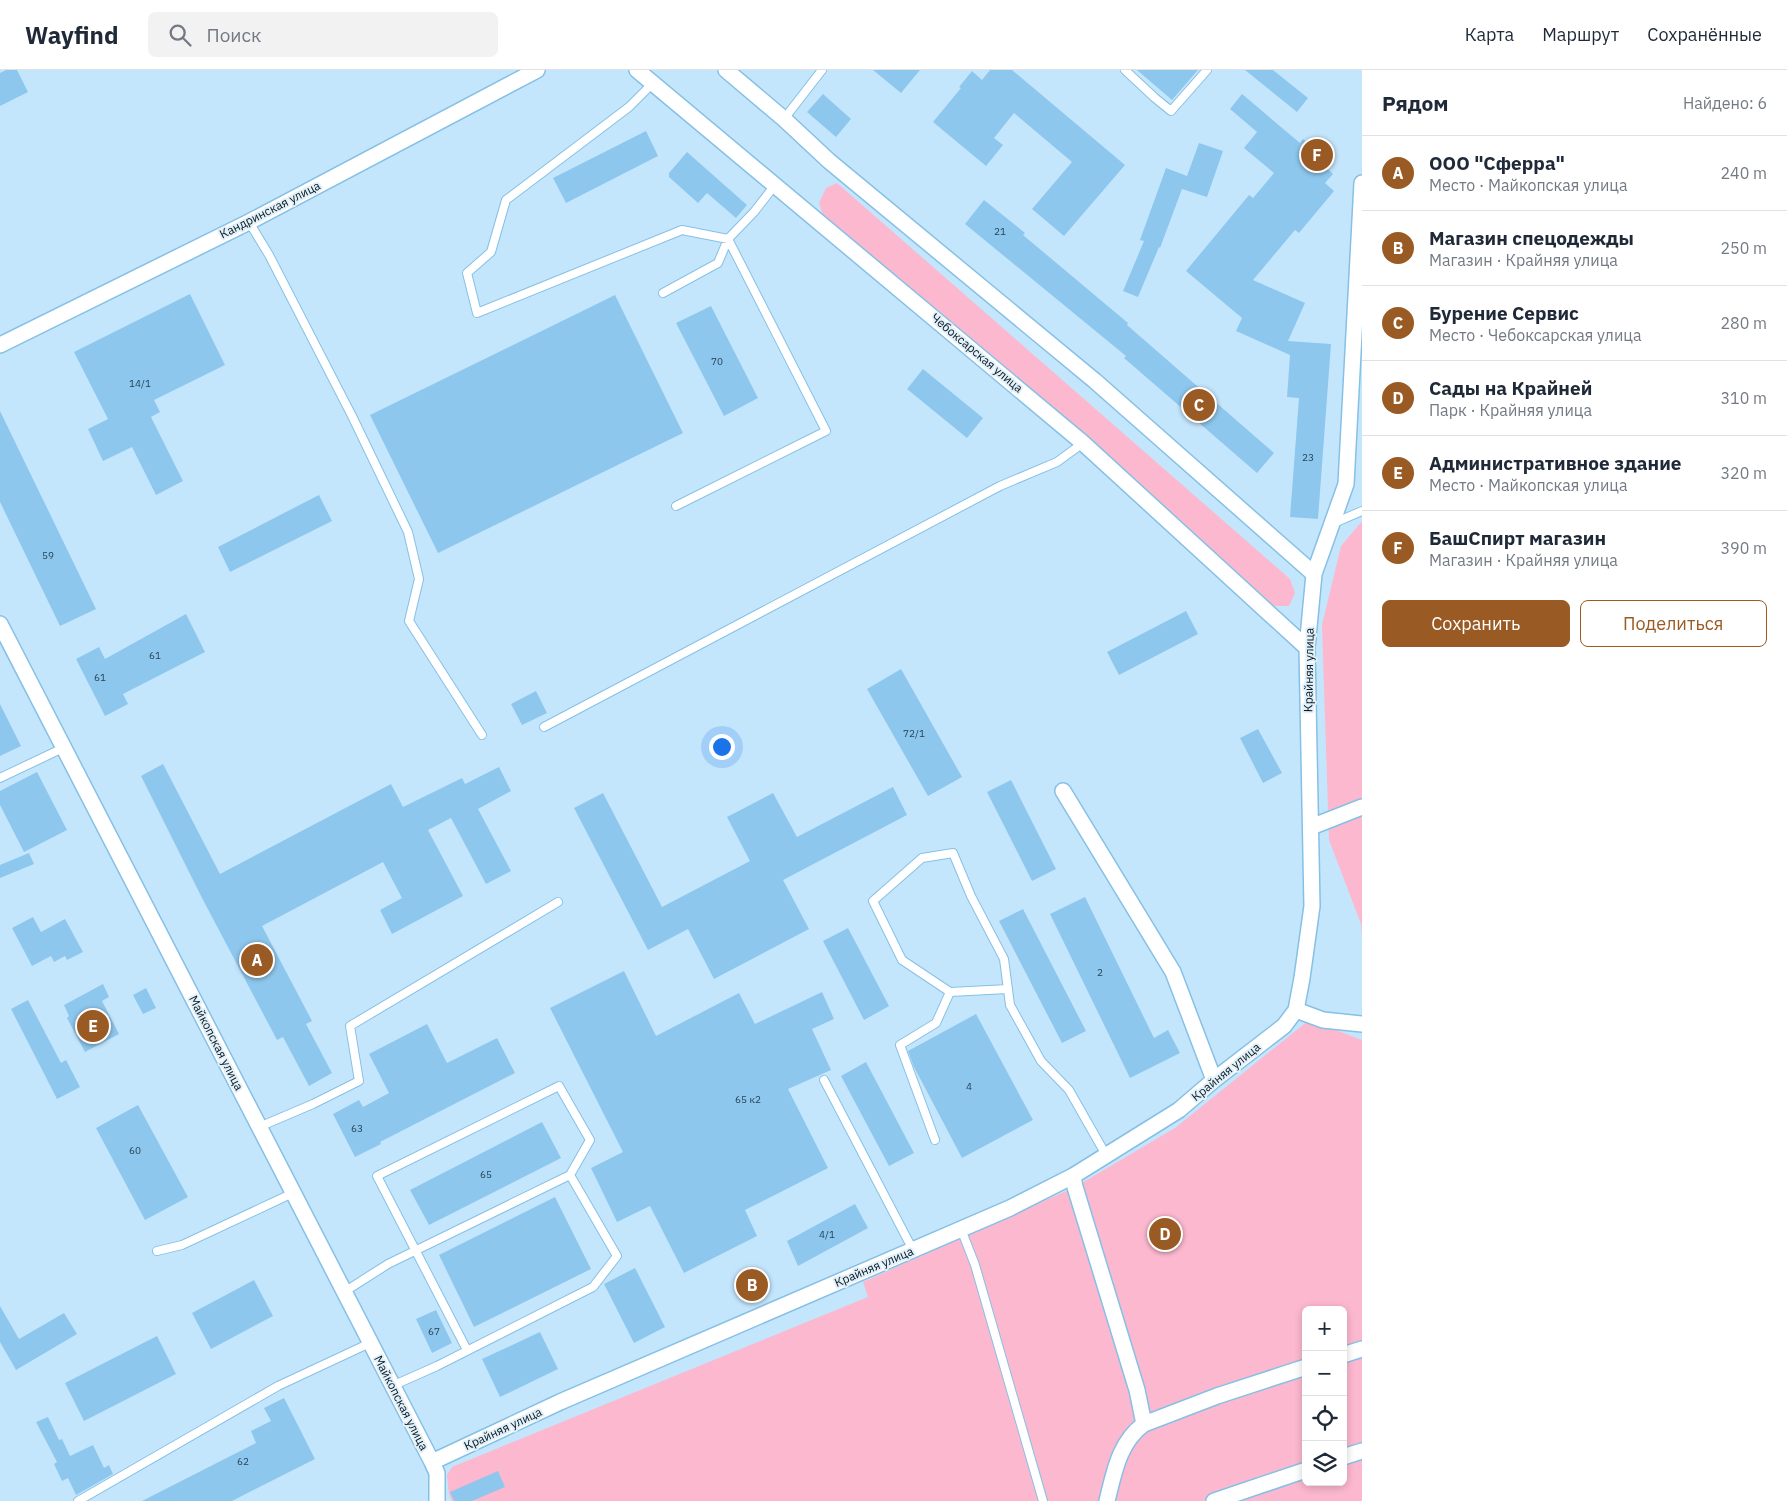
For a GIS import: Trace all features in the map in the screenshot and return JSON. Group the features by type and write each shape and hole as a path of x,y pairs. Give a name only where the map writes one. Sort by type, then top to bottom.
{"street":[{"name":"Кандринская улица","path":"0,345 249,222 537,70"},
{"name":"Чебоксарская улица","path":"637,70 1083,443 1308,648"},
{"path":"726,70 784,119 829,161 1095,381 1314,574"},
{"name":"Крайняя улица","path":"432,1462 560,1402 1010,1208 1074,1176 1179,1110 1214,1080 1284,1026 1296,1010 1312,906 1308,648 1314,574 1346,484 1362,183"},
{"name":"Майкопская улица","path":"0,624 432,1462"},
{"path":"1063,791 1173,972 1214,1080"},
{"path":"1311,827 1362,807"},
{"path":"1296,1010 1323,1020 1362,1024"},
{"path":"1074,1176 1075,1187 1137,1390 1144,1424"},
{"path":"1347,1354 1362,1349"},
{"path":"1107,1501 1116,1466 1125,1443 1133,1431 1144,1424 1217,1396 1302,1368"},
{"path":"1347,1456 1362,1451"},
{"path":"432,1462 437,1472 437,1501"},
{"path":"1214,1501 1302,1471"}],"lane":[{"path":"784,119 822,70"},
{"path":"1125,70 1139,77 1155,98 1171,111 1207,70"},
{"path":"653,83 629,107 506,200 491,252 467,273 477,313 682,230 728,239"},
{"path":"1155,98 1161,91"},
{"path":"662,293 718,263 728,239 754,212 775,184"},
{"path":"249,222 287,289 352,416 408,532 419,579 409,621 482,735"},
{"path":"676,506 826,431 728,239"},
{"path":"544,727 1000,486 1057,462 1083,443"},
{"path":"1332,523 1362,511"},
{"path":"0,778 63,748"},
{"path":"1008,990 950,992 902,960 872,901 922,858 953,853 971,896 1004,958 1010,1005 1041,1061 1069,1090 1106,1155"},
{"path":"259,1126 313,1104 359,1080 350,1026 558,902"},
{"path":"935,1140 900,1045 936,1023 950,992"},
{"path":"824,1080 913,1250"},
{"path":"344,1292 388,1264 416,1250 570,1175 590,1140 559,1086 377,1176 416,1250 468,1350"},
{"path":"392,1386 592,1287 617,1256 570,1175"},
{"path":"157,1251 182,1245 293,1193"},
{"path":"961,1229 975,1265 1043,1501"},
{"path":"78,1501 278,1386 370,1342"}],"shaded area":[{"path":"837,183 1290,579 1295,593 1289,606 1270,606 823,215 819,203 826,188"},
{"path":"1362,521 1362,935 1361,924 1329,840 1322,625 1341,546"},
{"path":"1309,1020 1362,1040 1362,1341 1347,1347 1347,1306 1302,1306 1302,1361 1139,1416 1118,1443 1130,1434 1302,1371 1302,1486 1347,1486 1347,1355 1362,1350 1362,1501 452,1501 449,1494 447,1475 452,1467 868,1297 863,1282 1075,1187 1175,1128"}],"building":[{"path":"6,70 17,70 28,92 0,106 0,73"},
{"path":"873,70 920,70 901,93"},
{"path":"990,70 1012,70 1125,165 1064,236 1032,209 1072,162 1014,113 994,138 1003,145 986,166 933,122 961,88 959,87 972,71 982,80"},
{"path":"1137,70 1198,70 1172,100"},
{"path":"1245,70 1273,70 1308,98 1297,112"},
{"path":"823,94 851,119 836,137 807,112"},
{"path":"1242,94 1300,143 1303,139 1322,155 1318,160 1333,174 1325,183 1334,191 1299,233 1295,230 1253,280 1305,303 1288,341 1331,344 1318,519 1290,517 1299,398 1287,397 1290,355 1236,331 1242,318 1186,271 1249,195 1253,198 1274,173 1244,148 1257,132 1230,109"},
{"path":"646,131 658,156 566,203 553,178"},
{"path":"1199,143 1223,151 1207,197 1182,189 1160,248 1138,297 1123,291 1144,241 1140,240 1166,168 1187,176"},
{"path":"687,152 747,205 736,218 707,193 698,203 669,177 669,173"},
{"path":"984,200 1025,233 1023,235 1128,323 1127,325 1274,453 1257,473 1124,358 1126,356 965,224"},
{"path":"190,294 225,365 154,400 160,412 151,417 183,481 156,495 132,447 103,461 88,429 108,419 74,352"},
{"path":"615,295 683,433 438,553 370,415"},
{"path":"711,306 758,398 724,416 676,323"},
{"path":"923,369 983,418 967,438 907,389"},
{"path":"0,411 96,609 60,626 0,502"},
{"path":"319,495 332,521 230,572 218,547"},
{"path":"1186,611 1198,634 1119,675 1107,652"},
{"path":"186,614 205,652 123,694 128,704 105,716 76,659 99,647 105,659"},
{"path":"901,669 962,777 928,796 867,689"},
{"path":"536,691 547,713 522,725 511,704"},
{"path":"0,704 21,746 0,756"},
{"path":"1258,729 1282,773 1263,783 1240,738"},
{"path":"163,764 220,874 391,784 403,807 462,778 465,784 499,767 511,791 478,809 511,871 486,884 451,818 428,830 463,896 392,934 380,910 402,898 383,862 262,926 312,1021 306,1024 332,1073 309,1086 283,1037 277,1040 202,898 141,776"},
{"path":"37,772 67,830 24,852 0,805 0,791"},
{"path":"1011,780 1056,869 1032,881 987,792"},
{"path":"893,787 907,815 783,880 809,929 714,979 688,929 648,950 574,808 603,793 662,907 750,861 727,817 773,793 797,837"},
{"path":"29,853 34,864 0,878 0,865"},
{"path":"1085,897 1154,1038 1168,1030 1180,1053 1130,1078 1050,914"},
{"path":"1023,909 1086,1031 1062,1043 999,921"},
{"path":"33,917 41,932 65,919 83,952 67,960 65,956 54,962 51,956 32,966 12,928"},
{"path":"848,928 889,1006 864,1020 823,941"},
{"path":"624,971 656,1036 739,993 755,1024 822,992 834,1019 812,1029 831,1070 788,1089 828,1168 745,1210 757,1236 684,1273 650,1206 617,1222 591,1168 623,1152 550,1008"},
{"path":"103,984 109,997 102,1001 119,1034 85,1052 67,1018 69,1016 64,1005"},
{"path":"146,988 156,1008 143,1014 133,995"},
{"path":"28,1000 61,1063 66,1060 80,1087 57,1099 11,1009"},
{"path":"976,1014 1033,1120 962,1158 914,1067 908,1051"},
{"path":"427,1024 447,1063 497,1038 515,1073 380,1142 381,1144 355,1157 333,1114 359,1100 363,1107 389,1093 369,1054"},
{"path":"866,1062 914,1153 889,1166 841,1076"},
{"path":"138,1105 188,1197 145,1220 96,1128"},
{"path":"542,1122 561,1158 429,1225 410,1190"},
{"path":"555,1197 591,1269 474,1327 439,1255"},
{"path":"855,1204 868,1228 798,1266 787,1241"},
{"path":"635,1268 665,1327 634,1343 604,1284"},
{"path":"763,1274 770,1287 752,1297 745,1283"},
{"path":"254,1280 273,1316 211,1349 192,1313"},
{"path":"0,1306 19,1339 64,1313 77,1334 16,1370 0,1342"},
{"path":"436,1310 452,1343 432,1353 416,1319"},
{"path":"540,1332 558,1369 500,1397 482,1359"},
{"path":"157,1336 176,1374 84,1421 65,1383"},
{"path":"284,1398 315,1459 232,1501 142,1501 256,1443 251,1431 271,1421 264,1408"},
{"path":"48,1417 59,1440 62,1439 70,1456 93,1445 104,1468 109,1465 113,1474 76,1495 68,1478 62,1481 54,1464 57,1462 36,1422"},
{"path":"498,1471 505,1487 472,1501 454,1501 450,1492"}],"place":[{"name":"БашСпирт магазин","path":"1317,155"},
{"name":"Бурение Сервис","path":"1199,405"},
{"name":"ООО \"Сферра\"","path":"257,960"},
{"name":"Административное здание","path":"93,1026"},
{"name":"Сады на Крайней","path":"1165,1234"},
{"name":"Магазин спецодежды","path":"752,1285"}]}
